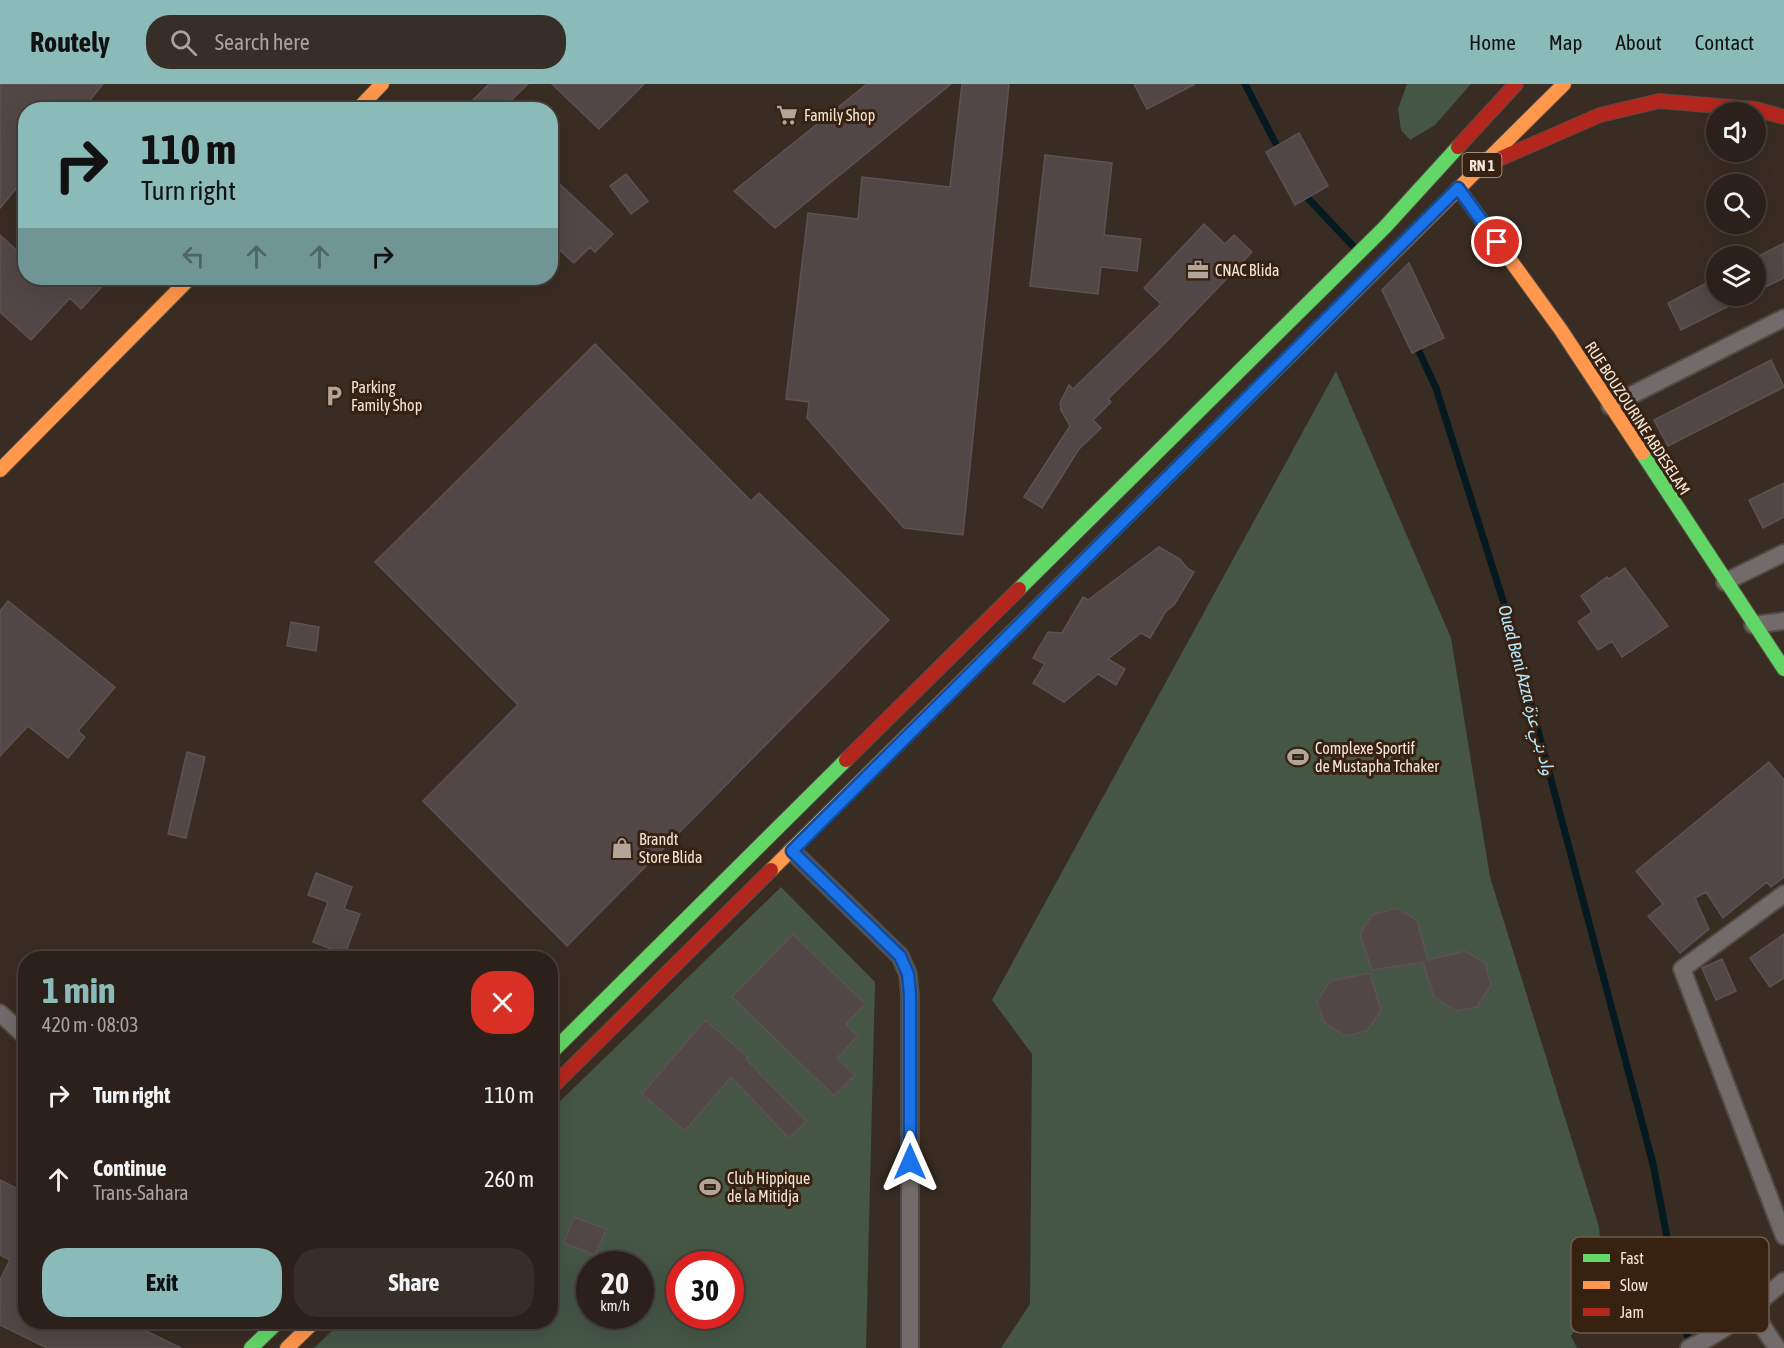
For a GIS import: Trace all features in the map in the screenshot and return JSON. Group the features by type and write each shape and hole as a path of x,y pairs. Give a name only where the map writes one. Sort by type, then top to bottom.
{"main road":[{"path":"365,102 382,84"},
{"name":"RN 1","path":"558,1046 1385,227 1516,84"},
{"name":"RN 1","path":"558,1081 1564,84"},
{"path":"1479,168 1600,115 1659,101 1755,109 1784,117"},
{"name":"RUE BOUZOURINE ABDESELAM","path":"1458,188 1561,330 1784,669"},
{"path":"0,470 183,285"},
{"path":"251,1348 271,1329"},
{"path":"287,1348 307,1329"}],"street":[{"path":"1610,406 1784,318"},
{"path":"1725,582 1784,553"},
{"path":"1753,624 1784,621"},
{"path":"792,851 900,956 908,974 910,995 910,1348"},
{"path":"1784,894 1682,969 1784,1236"},
{"path":"0,1013 18,1030"},
{"path":"1769,1294 1784,1281"},
{"path":"1689,1348 1718,1333"},
{"path":"1767,1333 1777,1348"},
{"path":"1783,1348 1784,1341"}],"green space":[{"path":"1407,84 1471,84 1435,125 1410,140 1401,130 1398,109"},
{"name":"Complexe Sportif de Mustapha Tchaker","path":"1336,371 1451,638 1490,877 1599,1227 1600,1237 1571,1237 1571,1333 1573,1333 1571,1336 1577,1348 1001,1348 1030,1304 1032,1054 992,1000"},
{"name":"Club Hippique de la Mitidja","path":"781,887 875,982 866,1348 314,1348 334,1329 558,1329 558,1103"}],"building":[{"path":"0,84 103,84 88,102 18,102 18,187 0,208"},
{"path":"489,84 528,84 509,102 471,102"},
{"path":"552,84 644,84 599,129"},
{"path":"867,84 951,84 775,228 734,191"},
{"path":"962,84 1009,84 963,535 904,528 807,418 809,402 786,399 808,213 858,219 862,177 950,187"},
{"path":"1134,84 1195,84 1147,109"},
{"path":"1299,133 1328,186 1295,205 1266,152"},
{"path":"1045,155 1112,163 1104,235 1141,239 1137,271 1101,267 1098,294 1030,286"},
{"path":"626,174 648,201 631,214 610,186"},
{"path":"558,182 613,234 595,252 590,247 574,263 558,248"},
{"path":"1204,224 1225,244 1234,235 1252,252 1108,399 1111,402 1093,420 1101,428 1079,449 1042,508 1024,497 1070,426 1061,410 1060,403 1069,385 1073,389 1161,304 1144,288"},
{"path":"0,235 18,252 18,285 103,285 81,309 70,298 31,340 0,312"},
{"path":"1784,243 1784,278 1766,287 1766,252"},
{"path":"1409,263 1444,338 1412,353 1382,290"},
{"path":"1706,283 1706,306 1729,306 1681,330 1668,303"},
{"path":"595,344 751,501 759,493 889,620 567,946 423,801 518,705 375,562"},
{"path":"1771,360 1784,387 1668,446 1654,420"},
{"path":"1784,483 1784,517 1763,528 1749,500"},
{"path":"1159,547 1180,559 1187,568 1194,572 1150,638 1141,633 1108,659 1125,669 1116,685 1098,674 1064,702 1033,683 1045,664 1033,658 1048,632 1062,633 1083,597 1088,600"},
{"path":"1625,568 1668,626 1622,657 1612,641 1598,650 1578,622 1592,612 1581,596 1607,577 1609,579"},
{"path":"8,601 115,687 78,731 85,737 68,758 28,726 0,756 0,611"},
{"path":"291,622 319,627 316,651 287,646"},
{"path":"187,752 205,757 186,838 168,834"},
{"path":"1769,762 1784,780 1784,877 1771,887 1767,882 1723,918 1706,892 1695,898 1709,929 1680,953 1648,916 1663,904 1636,871"},
{"path":"316,873 352,887 344,909 360,914 346,951 337,951 313,942 328,902 308,895"},
{"path":"1397,908 1417,920 1428,960 1465,951 1485,963 1491,985 1477,1007 1456,1011 1434,997 1423,962 1372,970 1360,934 1372,915"},
{"path":"793,934 865,1004 846,1024 858,1036 837,1058 855,1075 834,1096 732,997"},
{"path":"1784,934 1784,978 1770,987 1750,958"},
{"path":"1722,959 1736,991 1716,1000 1702,968"},
{"path":"1370,973 1381,1010 1367,1031 1345,1036 1324,1022 1317,1002 1330,981"},
{"path":"705,1020 748,1057 746,1059 806,1121 789,1138 731,1077 685,1131 642,1094"},
{"path":"0,1180 18,1189 18,1329 147,1329 146,1331 181,1348 47,1348 0,1325 0,1280 10,1260 0,1255"},
{"path":"574,1217 606,1229 597,1251 585,1251 564,1243"}],"waterway":[{"name":"Oued Beni Azza واد بني عزة","path":"1245,84 1280,152"},
{"name":"Oued Beni Azza واد بني عزة","path":"1301,191 1353,246"},
{"name":"Oued Beni Azza واد بني عزة","path":"1415,343 1436,388 1506,610 1653,1164 1667,1237"},
{"name":"Oued Beni Azza واد بني عزة","path":"1686,1333 1691,1346"}],"traffic: fast":[{"path":"1019,589 1385,227 1458,147"},
{"path":"1060,584 1302,344"},
{"path":"1642,453 1784,669"},
{"path":"558,1046 846,760"},
{"path":"251,1348 271,1329"}],"traffic: slow":[{"path":"365,102 382,84"},
{"path":"1302,344 1564,84"},
{"path":"1458,188 1561,330 1642,453"},
{"path":"0,470 183,285"},
{"path":"771,870 1060,584"},
{"path":"287,1348 307,1329"}],"traffic: jam":[{"path":"1458,147 1516,84"},
{"path":"1499,159 1600,115 1659,101 1755,109 1784,117"},
{"path":"846,760 1019,589"},
{"path":"558,1081 771,870"}],"place":[{"name":"Family Shop","path":"787,115"},
{"name":"CNAC Blida","path":"1198,270"},
{"name":"Parking Family Shop","path":"334,396"},
{"name":"Complexe Sportif de Mustapha Tchaker","path":"1298,757"},
{"name":"Brandt Store Blida","path":"622,848"},
{"name":"Club Hippique de la Mitidja","path":"710,1187"}],"route":[{"path":"910,1162 908,974 900,956 792,851 1458,188 1497,242"}]}
